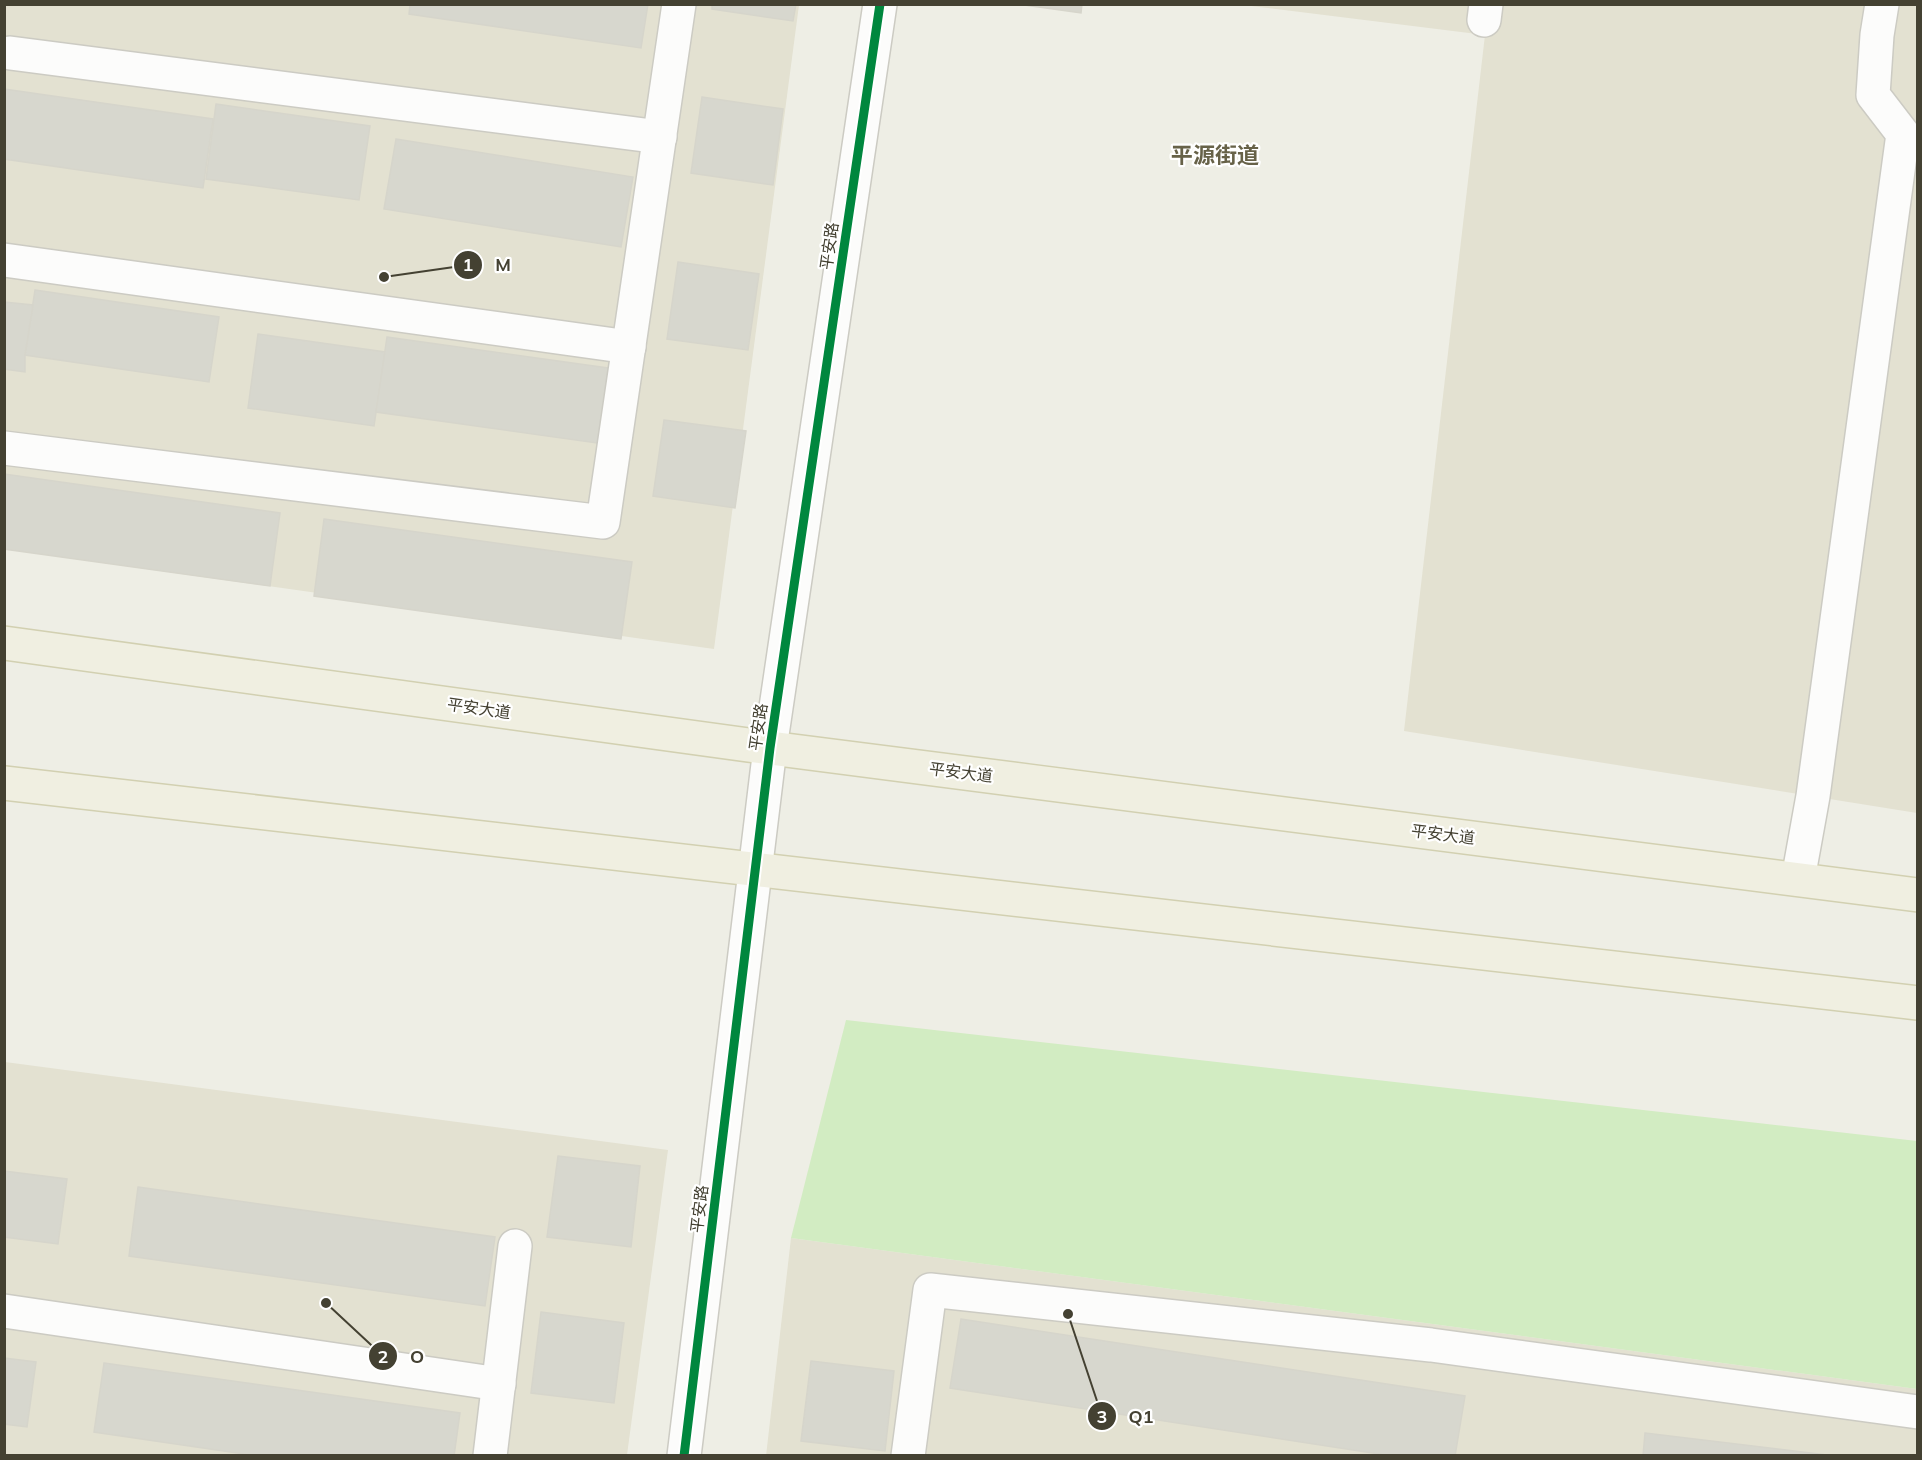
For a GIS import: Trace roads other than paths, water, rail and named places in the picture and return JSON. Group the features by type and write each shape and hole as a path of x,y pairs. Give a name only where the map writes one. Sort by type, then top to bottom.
{"main road":[{"name":"平安大道","path":"4,644 770,748 1917,895"},
{"path":"4,783 1917,1003"}],"street":[{"path":"4,447 603,522 679,4"},
{"name":"平安路","path":"684,1455 770,748 880,4"},
{"path":"1798,879 1813,796 1903,134 1873,95 1877,35 1882,4"},
{"path":"10,53 660,137"},
{"path":"4,260 628,347"},
{"path":"490,1455 515,1246"},
{"path":"908,1455 930,1290 1431,1345 1917,1412"},
{"path":"4,1311 499,1384"}],"place":[{"name":"M","path":"384,277"},
{"name":"O","path":"326,1303"},
{"name":"Q1","path":"1068,1314"}],"district":[{"name":"平源街道","path":"1215,155"}]}
